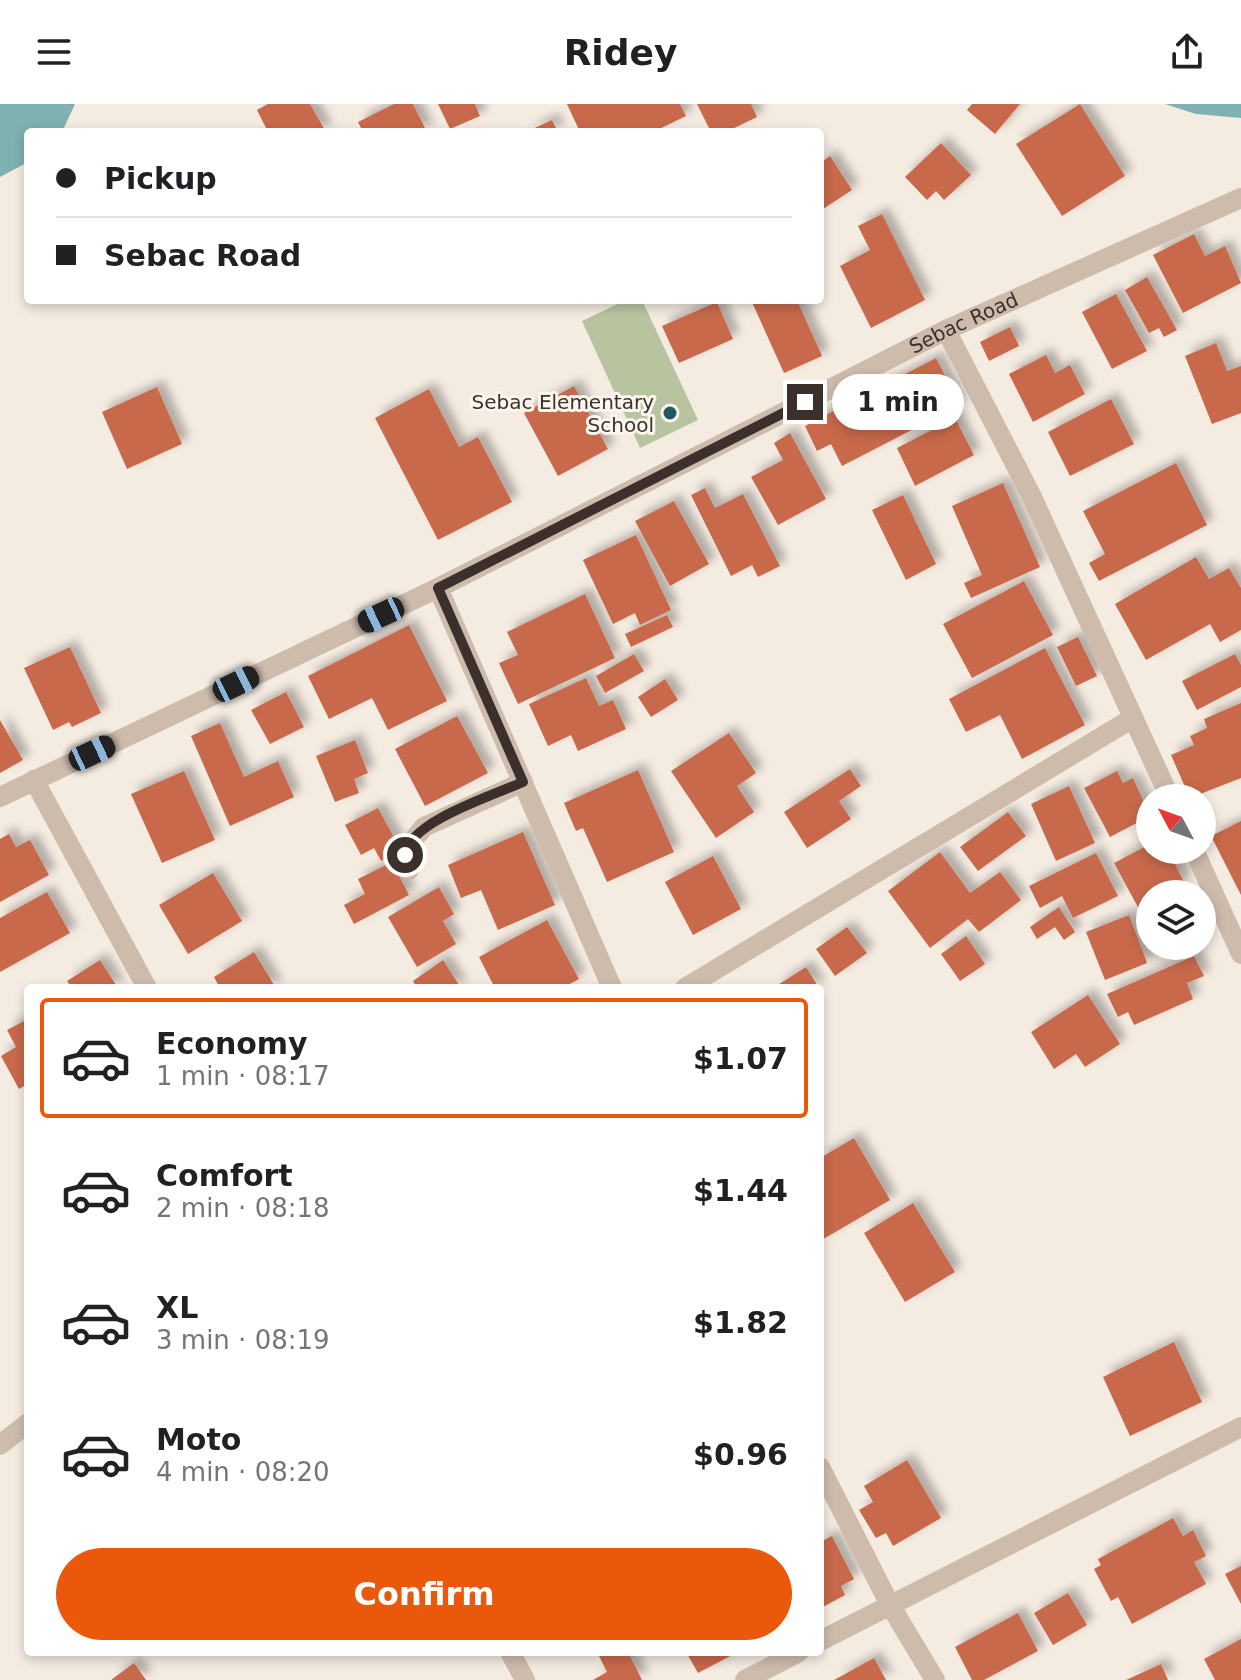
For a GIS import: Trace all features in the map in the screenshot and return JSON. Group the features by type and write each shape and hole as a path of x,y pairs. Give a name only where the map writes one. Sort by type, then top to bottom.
{"street":[{"name":"Sebac Road","path":"0,797 438,588 946,330 1241,198"},
{"path":"946,330 1031,495 1164,784"},
{"path":"438,588 610,984"},
{"path":"692,984 1133,718"},
{"path":"34,780 145,984"},
{"path":"409,870 406,848 424,827 523,782"},
{"path":"1200,864 1241,954"},
{"path":"0,1445 24,1426"},
{"path":"824,1639 1241,1427"},
{"path":"824,1475 890,1605 935,1680"},
{"path":"512,1656 525,1680"},
{"path":"745,1680 791,1656"}],"green space":[{"path":"618,304 644,304 698,420 640,448 582,321"}],"water":[{"path":"0,104 75,104 64,128 24,128 24,164 0,177"},
{"path":"1165,104 1241,104 1241,118 1196,114"}],"building":[{"path":"268,104 310,104 324,128 266,128 257,110"},
{"path":"394,104 413,104 425,128 361,128 358,122"},
{"path":"438,104 475,104 480,116 450,128"},
{"path":"567,104 680,104 686,116 661,128 578,128"},
{"path":"697,104 751,104 757,117 734,128 709,128"},
{"path":"972,104 1020,104 995,134 967,110"},
{"path":"1080,104 1125,176 1062,216 1016,144"},
{"path":"552,120 556,128 535,128"},
{"path":"941,143 971,175 944,200 936,191 927,200 905,177"},
{"path":"830,156 852,190 824,208 824,160"},
{"path":"882,214 925,300 871,328 840,266 870,250 858,226"},
{"path":"1194,234 1205,256 1225,246 1241,283 1183,313 1153,255"},
{"path":"1147,277 1177,330 1164,337 1159,328 1149,333 1125,290"},
{"path":"1116,294 1147,351 1112,369 1082,312"},
{"path":"718,304 733,339 679,363 662,326"},
{"path":"753,304 799,304 822,356 784,373"},
{"path":"1010,327 1019,346 989,361 980,342"},
{"path":"1216,343 1227,371 1241,366 1241,413 1212,424 1185,356"},
{"path":"1046,355 1055,373 1070,365 1085,394 1033,422 1009,374"},
{"path":"936,358 960,405 842,466 831,444 817,451 805,426"},
{"path":"574,386 608,449 558,476 524,413"},
{"path":"157,387 182,444 127,469 102,412"},
{"path":"429,389 459,447 478,437 512,502 438,540 375,418"},
{"path":"1111,399 1134,444 1070,476 1048,432"},
{"path":"955,418 974,455 915,486 897,448"},
{"path":"790,433 826,499 778,525 751,477 783,460 774,443"},
{"path":"1176,463 1207,525 1099,581 1089,563 1105,554 1083,511"},
{"path":"1003,483 1040,567 971,598 964,583 982,575 952,506"},
{"path":"705,488 715,508 743,494 780,566 758,577 752,565 731,576 691,495"},
{"path":"903,495 936,564 906,580 872,510"},
{"path":"674,501 709,564 670,586 635,521"},
{"path":"636,535 671,610 640,625 635,613 613,624 583,560"},
{"path":"1196,557 1209,579 1229,568 1241,588 1241,630 1220,642 1210,624 1146,660 1115,604"},
{"path":"1024,581 1053,635 972,678 943,624"},
{"path":"585,594 615,658 518,704 499,663 518,655 507,632"},
{"path":"667,615 673,627 631,647 625,634"},
{"path":"409,625 447,701 388,730 372,698 329,719 308,676"},
{"path":"1078,637 1097,676 1076,686 1057,647"},
{"path":"70,647 101,713 72,727 69,722 53,730 24,668"},
{"path":"1045,648 1085,725 1022,759 1000,715 966,732 949,699"},
{"path":"634,654 644,671 605,693 596,676"},
{"path":"1235,654 1241,665 1241,687 1197,710 1182,681"},
{"path":"586,678 599,706 613,700 626,729 578,751 571,735 548,746 529,704"},
{"path":"665,679 678,700 651,717 638,697"},
{"path":"286,692 304,727 270,744 251,710"},
{"path":"1241,703 1241,778 1216,788 1216,784 1184,784 1171,755 1194,745 1190,736 1207,728 1204,719"},
{"path":"457,716 488,773 425,806 395,749"},
{"path":"0,720 23,760 0,773"},
{"path":"220,723 244,777 278,761 294,797 230,826 191,736"},
{"path":"729,733 756,773 737,786 754,812 716,838 671,771"},
{"path":"355,740 368,773 354,779 359,793 335,802 316,756"},
{"path":"850,769 861,786 839,801 851,819 807,848 784,812"},
{"path":"638,770 674,852 607,882 583,828 576,831 564,803"},
{"path":"184,771 215,840 162,863 131,794"},
{"path":"1117,771 1123,783 1133,778 1136,785 1136,823 1110,837 1084,788"},
{"path":"1069,786 1095,843 1056,861 1031,804"},
{"path":"378,808 401,850 381,861 374,848 361,855 345,825"},
{"path":"1008,812 1026,836 978,871 960,847"},
{"path":"1241,821 1241,895 1216,846 1216,834"},
{"path":"523,832 555,905 498,930 481,890 461,898 448,865"},
{"path":"9,834 16,847 30,840 49,875 0,902 0,839"},
{"path":"1136,851 1136,864 1175,864 1183,880 1136,880 1136,903 1114,863"},
{"path":"940,852 970,893 1000,872 1021,900 979,932 968,919 930,948 888,891"},
{"path":"1096,853 1118,896 1073,918 1062,896 1040,908 1029,886"},
{"path":"713,856 741,909 693,935 665,882"},
{"path":"392,862 409,895 354,924 344,905 365,894 358,879"},
{"path":"213,873 242,921 188,954 159,905"},
{"path":"439,887 454,914 443,921 456,944 417,967 388,917"},
{"path":"47,892 70,933 0,972 0,918"},
{"path":"1059,907 1075,932 1064,940 1055,927 1037,939 1030,927"},
{"path":"1129,915 1136,934 1136,960 1146,960 1147,963 1105,980 1086,932"},
{"path":"547,920 579,979 570,984 493,984 479,957"},
{"path":"847,927 867,953 835,976 816,949"},
{"path":"966,936 985,964 960,981 941,954"},
{"path":"254,952 274,984 218,984 214,977"},
{"path":"100,960 115,984 69,984 67,981"},
{"path":"443,960 458,984 415,984 413,981"},
{"path":"1185,960 1196,960 1204,976 1187,983 1193,999 1134,1025 1128,1012 1118,1017 1107,994"},
{"path":"806,967 817,984 779,984"},
{"path":"1088,995 1120,1044 1085,1067 1076,1054 1054,1069 1031,1032"},
{"path":"24,1021 24,1086 19,1089 1,1056 16,1047 7,1030"},
{"path":"854,1138 890,1200 824,1239 824,1156"},
{"path":"913,1203 955,1272 905,1302 864,1233"},
{"path":"1174,1342 1202,1402 1130,1436 1103,1377"},
{"path":"907,1460 941,1518 893,1546 886,1533 876,1538 859,1510 873,1502 864,1486"},
{"path":"1173,1518 1183,1536 1193,1530 1206,1556 1194,1562 1206,1584 1132,1624 1118,1597 1111,1601 1094,1569 1101,1565 1098,1559"},
{"path":"832,1536 854,1579 841,1586 845,1595 824,1606 824,1540"},
{"path":"1241,1566 1241,1604 1225,1574"},
{"path":"1068,1593 1087,1625 1053,1645 1034,1613"},
{"path":"1018,1613 1038,1651 984,1680 972,1680 955,1647"},
{"path":"1241,1639 1241,1680 1215,1680 1204,1659"},
{"path":"599,1656 630,1656 642,1680 593,1680 607,1672"},
{"path":"688,1656 730,1656 698,1673"},
{"path":"874,1658 886,1680 834,1680"},
{"path":"134,1663 146,1680 111,1680"},
{"path":"1161,1664 1168,1680 1126,1680"}],"place":[{"name":"Sebac Elementary School","path":"670,413"}],"route":[{"path":"405,855 410,840 424,827 523,782 438,588 805,402"}]}
